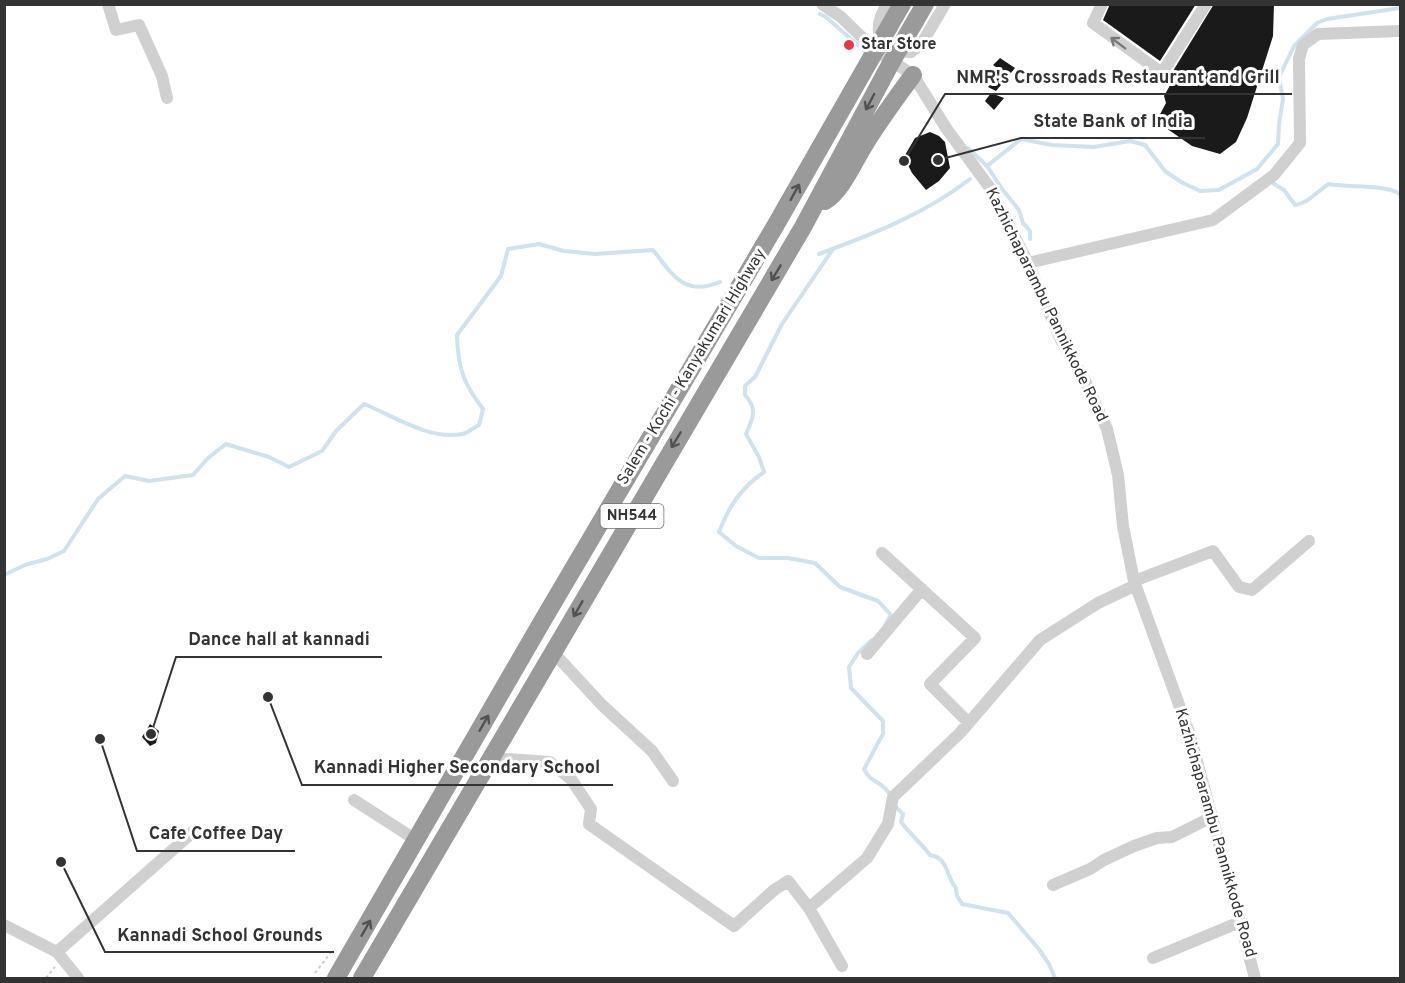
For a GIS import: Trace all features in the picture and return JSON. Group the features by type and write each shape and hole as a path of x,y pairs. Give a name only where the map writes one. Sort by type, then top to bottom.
{"highway":[{"name":"Salem - Kochi - Kanyakumari Highway","path":"336,978 902,4"},
{"name":"Salem - Kochi - Kanyakumari Highway","path":"362,978 813,208 895,56 926,4"},
{"path":"813,208 829,198 913,75"}],"street":[{"path":"108,4 116,30 139,25 162,76 167,98"},
{"name":"Kazhichaparambu Pannikkode Road","path":"822,4 895,56 913,75 946,128 990,188 1028,263 1061,340 1086,383 1107,429 1118,474 1123,526 1135,583 1190,735 1255,978"},
{"path":"878,46 880,16 887,4"},
{"path":"895,56 911,52 922,43 945,4"},
{"path":"1102,4 1093,23 1161,73 1206,4"},
{"path":"1028,263 1213,220 1274,175 1300,143 1299,59 1303,45 1318,34 1401,31"},
{"path":"809,908 867,858 888,824 893,797 969,723 1040,640 1098,603 1135,583 1213,550 1239,587 1252,590 1309,541"},
{"path":"882,553 975,638 930,684 969,723"},
{"path":"867,654 922,589"},
{"path":"553,652 602,705 652,751 673,781"},
{"path":"492,758 550,762 571,779 591,809 589,824 734,926 774,890 788,881 809,908 842,966"},
{"path":"354,800 416,840"},
{"path":"1053,885 1134,846 1157,838 1172,837 1212,817"},
{"path":"57,952 194,831"},
{"path":"1153,958 1240,922"},
{"path":"4,925 57,952 78,978"}],"path":[{"path":"315,973 332,951"}],"building":[{"path":"1110,4 1196,4 1160,61 1103,20"},
{"path":"1214,4 1274,4 1273,36 1247,118 1236,142 1220,154 1192,146 1166,128 1158,118 1166,103 1164,96 1177,73 1173,71"},
{"path":"1000,58 1015,68 996,91 988,87 1000,70 993,65"},
{"path":"991,93 1004,98 994,110 985,101"},
{"path":"930,132 945,142 950,168 939,181 926,190 912,173 904,157 915,138"},
{"path":"150,724 159,731 156,743 150,746 142,737"}],"waterway":[{"path":"987,166 1021,139 1052,145 1094,147 1130,141 1145,145 1165,171 1181,182 1200,191 1219,190 1257,169 1278,144 1283,99 1279,77 1294,46 1317,23 1327,19 1400,8"},
{"path":"820,14 868,54"},
{"path":"968,148 987,166 1019,210 1023,223 1030,231 1030,239"},
{"path":"819,254 879,231 917,213 970,179"},
{"path":"1274,184 1284,190 1295,205 1309,199 1329,184 1376,187 1400,194"},
{"path":"4,575 64,551 98,499 125,476 149,481 193,475 208,458 226,444 269,457 289,467 322,451 336,431 364,404 412,426 437,434 462,434 479,425 483,409 463,375 457,335 501,276 508,249 539,244 564,251 595,254 653,250 673,275 688,285 708,286 720,282"},
{"path":"833,249 782,324 755,377 745,386 745,395 753,409 751,423 746,434 759,457 764,472 737,498 719,532 736,546 759,558 788,558 815,563 840,587 878,601 891,615 885,625"},
{"path":"872,640 858,653 849,667 851,688 883,721 883,734 864,769 890,795"},
{"path":"896,807 903,814 901,822 904,826 930,855 944,864 962,904 1008,913 1038,948 1055,978"}],"place":[{"name":"Star Store","path":"849,45"},
{"name":"State Bank of India","path":"938,160"},
{"name":"NMR's Crossroads Restaurant and Grill","path":"904,161"},
{"name":"Kannadi Higher Secondary School","path":"268,697"},
{"name":"Dance hall at kannadi","path":"151,734"},
{"name":"Cafe Coffee Day","path":"100,739"},
{"name":"Kannadi School Grounds","path":"61,862"}]}
